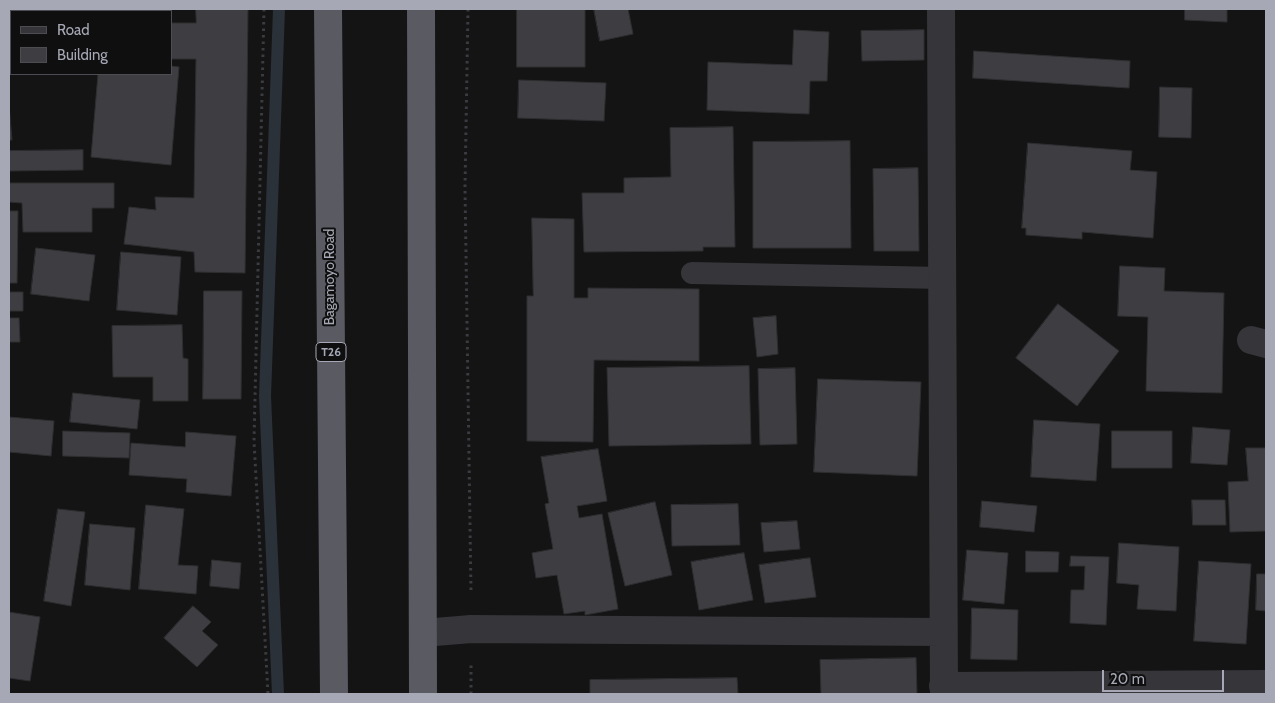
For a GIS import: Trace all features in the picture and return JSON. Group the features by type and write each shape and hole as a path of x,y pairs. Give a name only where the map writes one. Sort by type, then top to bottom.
{"highway":[{"name":"Bagamoyo Road","path":"328,9 334,694"},
{"path":"421,9 424,694"}],"street":[{"path":"9,10 19,9"},
{"path":"941,9 944,690 1266,684"},
{"path":"423,633 471,629 943,632"}],"lane":[{"path":"692,273 942,278"}],"path":[{"path":"264,9 254,441 268,694"},
{"path":"468,9 465,187 471,694"}],"building":[{"path":"196,9 248,9 245,273 195,272 194,252 124,244 129,207 156,210 155,197 194,198 196,59 172,59 172,23 196,23"},
{"path":"517,9 585,9 585,67 517,67"},
{"path":"594,9 628,9 633,34 600,41"},
{"path":"1185,9 1227,9 1227,22 1185,20"},
{"path":"794,30 829,32 827,81 810,81 809,114 707,110 708,62 792,65"},
{"path":"924,30 924,60 862,61 861,31"},
{"path":"974,51 1130,61 1129,88 973,78"},
{"path":"172,66 179,67 171,165 91,157 98,75 172,75"},
{"path":"519,80 606,83 604,121 518,118"},
{"path":"1160,87 1192,88 1191,138 1159,137"},
{"path":"9,104 12,140 9,140"},
{"path":"733,127 735,247 703,247 703,251 584,252 582,193 624,193 624,178 671,177 670,128"},
{"path":"850,141 851,248 753,248 753,142"},
{"path":"1028,143 1132,151 1130,170 1157,172 1153,238 1082,232 1082,239 1026,235 1026,228 1022,228"},
{"path":"83,150 83,170 9,171 9,151"},
{"path":"918,168 919,251 874,251 873,169"},
{"path":"9,183 114,183 114,208 92,208 92,232 23,232 22,203 9,202"},
{"path":"9,211 18,211 17,283 9,283"},
{"path":"532,218 574,219 574,298 588,298 588,288 699,289 699,361 594,360 593,442 527,441 527,296 533,296"},
{"path":"36,248 95,255 89,301 31,294"},
{"path":"121,252 181,257 177,315 117,310"},
{"path":"1120,266 1165,268 1164,291 1224,293 1222,393 1146,391 1148,317 1118,316"},
{"path":"204,291 242,291 241,399 203,399"},
{"path":"9,292 23,292 23,311 9,311"},
{"path":"1058,304 1119,351 1077,406 1016,358"},
{"path":"776,316 778,354 757,357 753,318"},
{"path":"9,318 19,318 20,342 9,342"},
{"path":"182,325 183,358 188,359 188,401 153,401 153,377 113,377 112,326"},
{"path":"749,366 751,444 609,446 607,368"},
{"path":"795,368 797,444 760,445 758,369"},
{"path":"818,379 921,382 917,476 814,472"},
{"path":"73,393 140,400 137,429 70,422"},
{"path":"9,417 54,421 51,456 9,452"},
{"path":"1034,420 1100,424 1096,481 1031,477"},
{"path":"1193,427 1230,430 1227,465 1191,463"},
{"path":"63,431 130,433 129,458 63,456"},
{"path":"1112,431 1172,431 1172,468 1112,468"},
{"path":"186,432 236,436 231,496 186,492 187,479 129,475 131,443 185,447"},
{"path":"1246,448 1266,448 1266,531 1230,532 1228,482 1248,481"},
{"path":"598,449 607,501 577,506 579,518 602,514 618,609 585,615 585,611 564,614 557,575 536,578 532,553 553,549 545,504 549,503 541,457"},
{"path":"1192,500 1225,500 1226,525 1193,525"},
{"path":"982,501 1037,506 1034,532 980,527"},
{"path":"655,502 672,575 625,586 608,513"},
{"path":"738,504 740,545 672,546 671,505"},
{"path":"146,505 184,509 178,565 198,566 196,594 139,589"},
{"path":"58,509 85,512 71,606 44,601"},
{"path":"797,521 800,549 764,552 761,523"},
{"path":"90,524 135,528 130,590 85,585"},
{"path":"1119,543 1179,547 1176,611 1137,609 1139,585 1117,583"},
{"path":"967,550 1008,553 1004,604 963,600"},
{"path":"1026,551 1059,552 1058,572 1026,572"},
{"path":"744,553 753,600 699,610 691,562"},
{"path":"1071,556 1109,557 1106,625 1070,623 1071,590 1084,590 1085,566 1070,566"},
{"path":"810,558 816,597 765,603 759,565"},
{"path":"212,560 241,563 239,589 210,586"},
{"path":"1199,561 1251,564 1246,644 1194,641"},
{"path":"1257,574 1266,574 1266,611 1256,610"},
{"path":"193,606 211,622 202,631 218,645 197,667 164,638"},
{"path":"972,608 1018,610 1017,660 971,659"},
{"path":"9,612 40,617 30,681 9,678"},
{"path":"916,658 917,694 821,694 820,660"},
{"path":"737,678 738,694 590,694 590,680"}],"waterway":[{"path":"278,694 265,396 279,9"}]}
